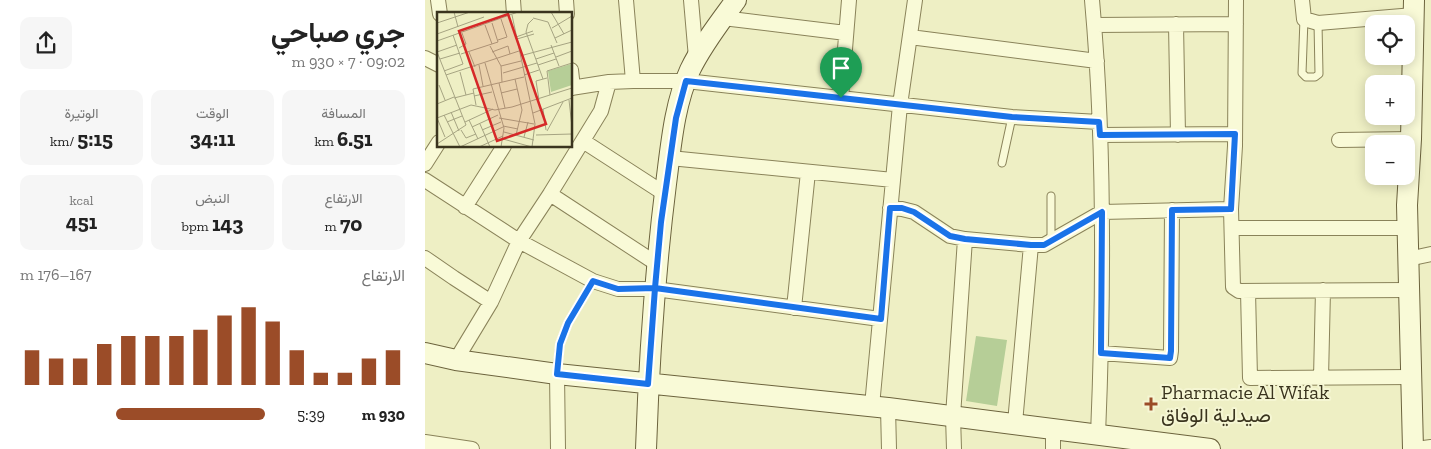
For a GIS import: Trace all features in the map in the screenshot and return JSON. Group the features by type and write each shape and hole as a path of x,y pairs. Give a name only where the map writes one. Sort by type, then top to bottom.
{"street":[{"path":"626,0 633,81"},
{"path":"691,0 696,58"},
{"path":"646,449 648,384 657,264 676,118 686,81 696,58 736,0"},
{"path":"841,98 849,0"},
{"path":"889,449 880,407 881,319 900,105 915,0"},
{"path":"1092,0 1097,61 1102,212 1101,353 1098,435"},
{"path":"1236,0 1235,134 1231,209 1233,288 1239,291 1408,290"},
{"path":"1302,0 1303,20 1317,23 1414,8 1411,135"},
{"path":"723,18 846,34"},
{"path":"1176,24 1178,135"},
{"path":"1094,26 1236,24"},
{"path":"910,37 1097,61"},
{"path":"425,58 437,64"},
{"path":"573,88 609,82 686,81 1100,128 1178,135 1235,134"},
{"path":"456,360 491,302 519,241 601,111 609,82"},
{"path":"1339,140 1365,140"},
{"path":"583,141 665,194"},
{"path":"425,164 437,145"},
{"path":"465,207 503,148"},
{"path":"670,158 893,180"},
{"path":"794,308 809,172"},
{"path":"425,180 519,241 593,281 618,289 655,288 881,319"},
{"path":"1408,185 1408,290 1414,449 1431,447"},
{"path":"550,194 657,264"},
{"path":"890,208 902,208 914,212 950,236 1031,245 1044,245 1102,212 1231,209"},
{"path":"1101,353 1170,358 1172,210"},
{"path":"1232,228 1407,228"},
{"path":"954,449 953,416 965,239"},
{"path":"1015,424 1031,245"},
{"path":"1408,259 1431,254"},
{"path":"425,258 491,302"},
{"path":"1321,378 1323,290"},
{"path":"1248,291 1249,378 1411,377"},
{"path":"425,353 456,360 557,374 880,407 1015,424 1053,439 1098,435 1205,449"},
{"path":"557,374 558,449"},
{"path":"425,442 472,449"}],"lane":[{"path":"1303,20 1302,73 1305,77 1315,77 1319,74 1317,23"},
{"path":"1002,163 1012,117"},
{"path":"1051,196 1051,241"},
{"path":"557,374 560,344 568,323 593,281"}],"green space":[{"path":"976,336 1007,340 997,406 966,401"}],"place":[{"name":"Pharmacie Al Wifak صيدلية الوفاق","path":"1151,404"}],"route":[{"path":"841,98 686,81 676,118 661,222 655,288 626,290 609,287 593,281 568,323 560,344 557,374 648,384 655,288 881,319 890,208 902,208 914,212 950,236 1031,245 1044,245 1102,212 1101,353 1170,358 1172,210 1231,209 1235,134 1100,135 1099,122 1012,117 841,98"}]}
